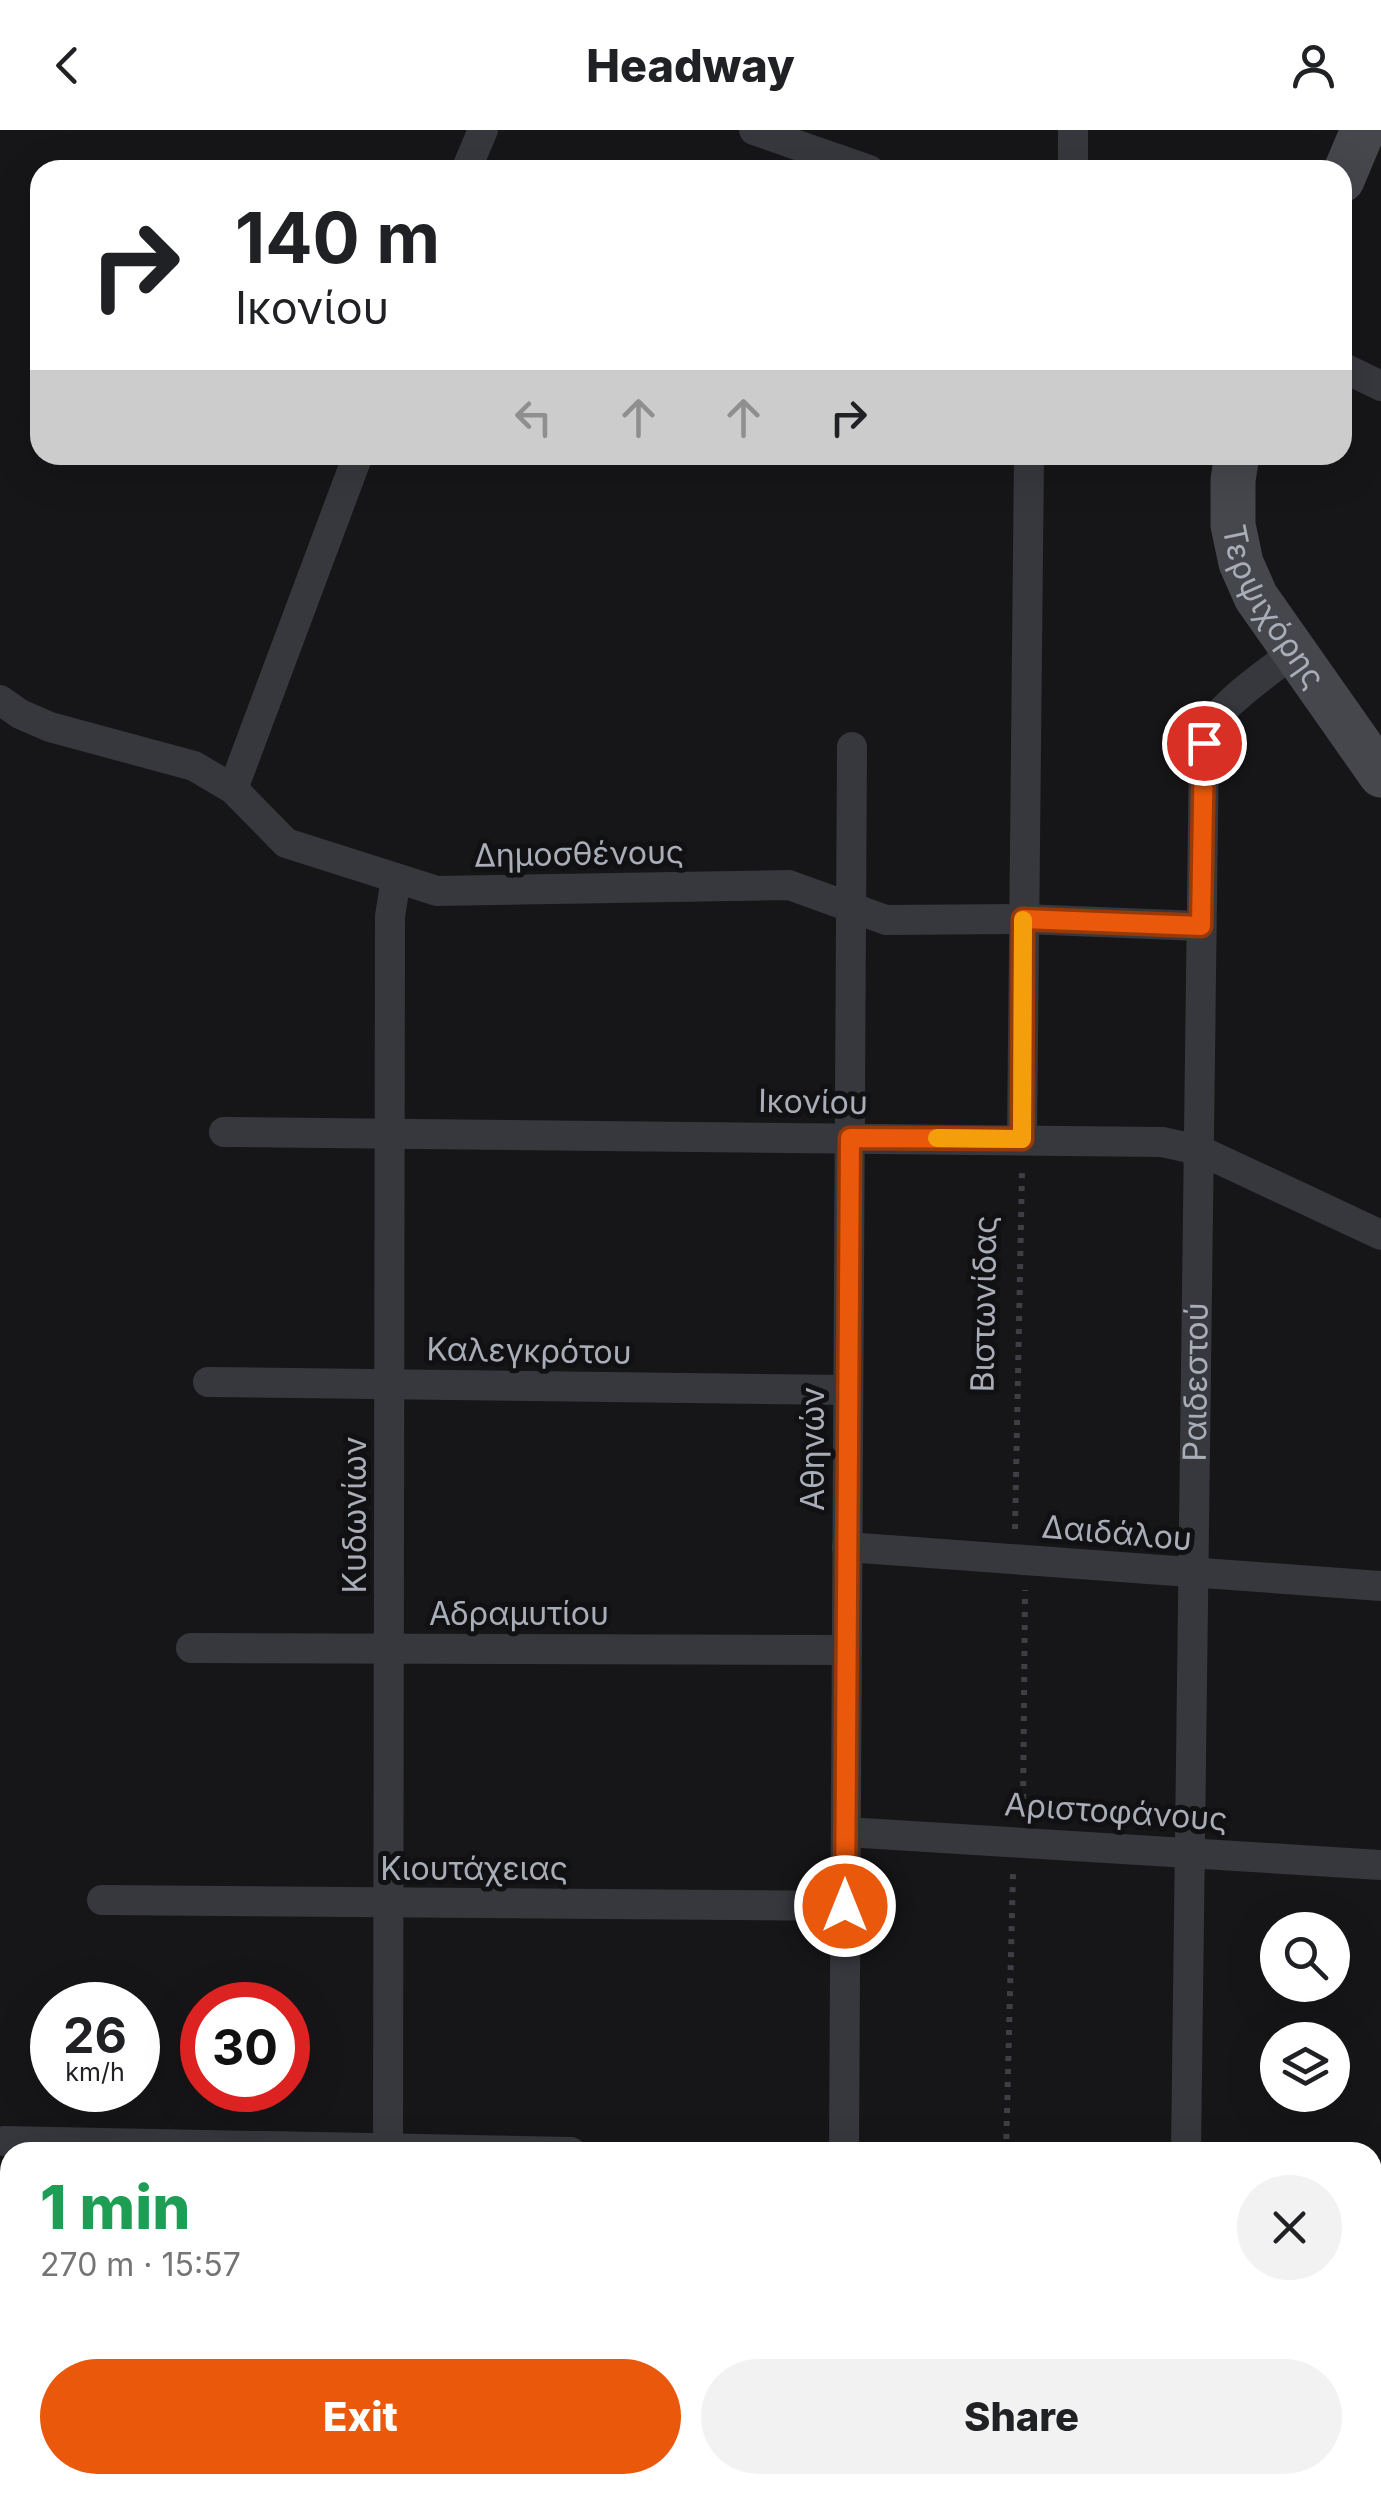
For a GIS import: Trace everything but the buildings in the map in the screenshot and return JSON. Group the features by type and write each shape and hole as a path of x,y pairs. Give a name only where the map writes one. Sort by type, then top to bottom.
{"street":[{"path":"470,160 483,130"},
{"path":"754,130 840,160"},
{"path":"1072,130 1073,160"},
{"path":"1351,160 1364,130"},
{"path":"1352,372 1381,386"},
{"path":"233,789 354,465"},
{"path":"1022,1139 1029,465"},
{"name":"Τερψιχόρης","path":"1236,465 1233,525 1241,563 1256,597 1374,757"},
{"name":"Ραιδεστού","path":"1186,2142 1206,734 1218,714 1294,652"},
{"name":"Δημοσθένους","path":"0,700 36,722 194,766 233,789 281,840 420,887 450,891 789,885 886,920 1023,919 1201,926"},
{"name":"Αθηνών","path":"844,2142 852,747"},
{"name":"Κυδωνίων","path":"388,2142 390,916 396,879"},
{"name":"Ικονίου","path":"224,1132 1162,1142 1199,1150 1381,1235"},
{"name":"Καλεγκρότου","path":"208,1382 848,1390"},
{"name":"Δαιδάλου","path":"848,1547 1381,1586"},
{"name":"Αδραμυτίου","path":"191,1648 847,1650"},
{"name":"Αριστοφάνους","path":"846,1832 1381,1865"},
{"name":"Κιουτάχειας","path":"102,1900 845,1906"},
{"path":"4,2141 47,2142"}],"path":[{"name":"Βιστωνίδας","path":"1006,2142 1013,1865 1024,1802 1026,1591 1015,1535 1022,1139"}],"slow traffic":[{"path":"937,1138 1022,1139 1023,920"}],"route":[{"path":"845,1906 850,1138 1022,1139 1023,919 1201,926 1204,743"}]}
